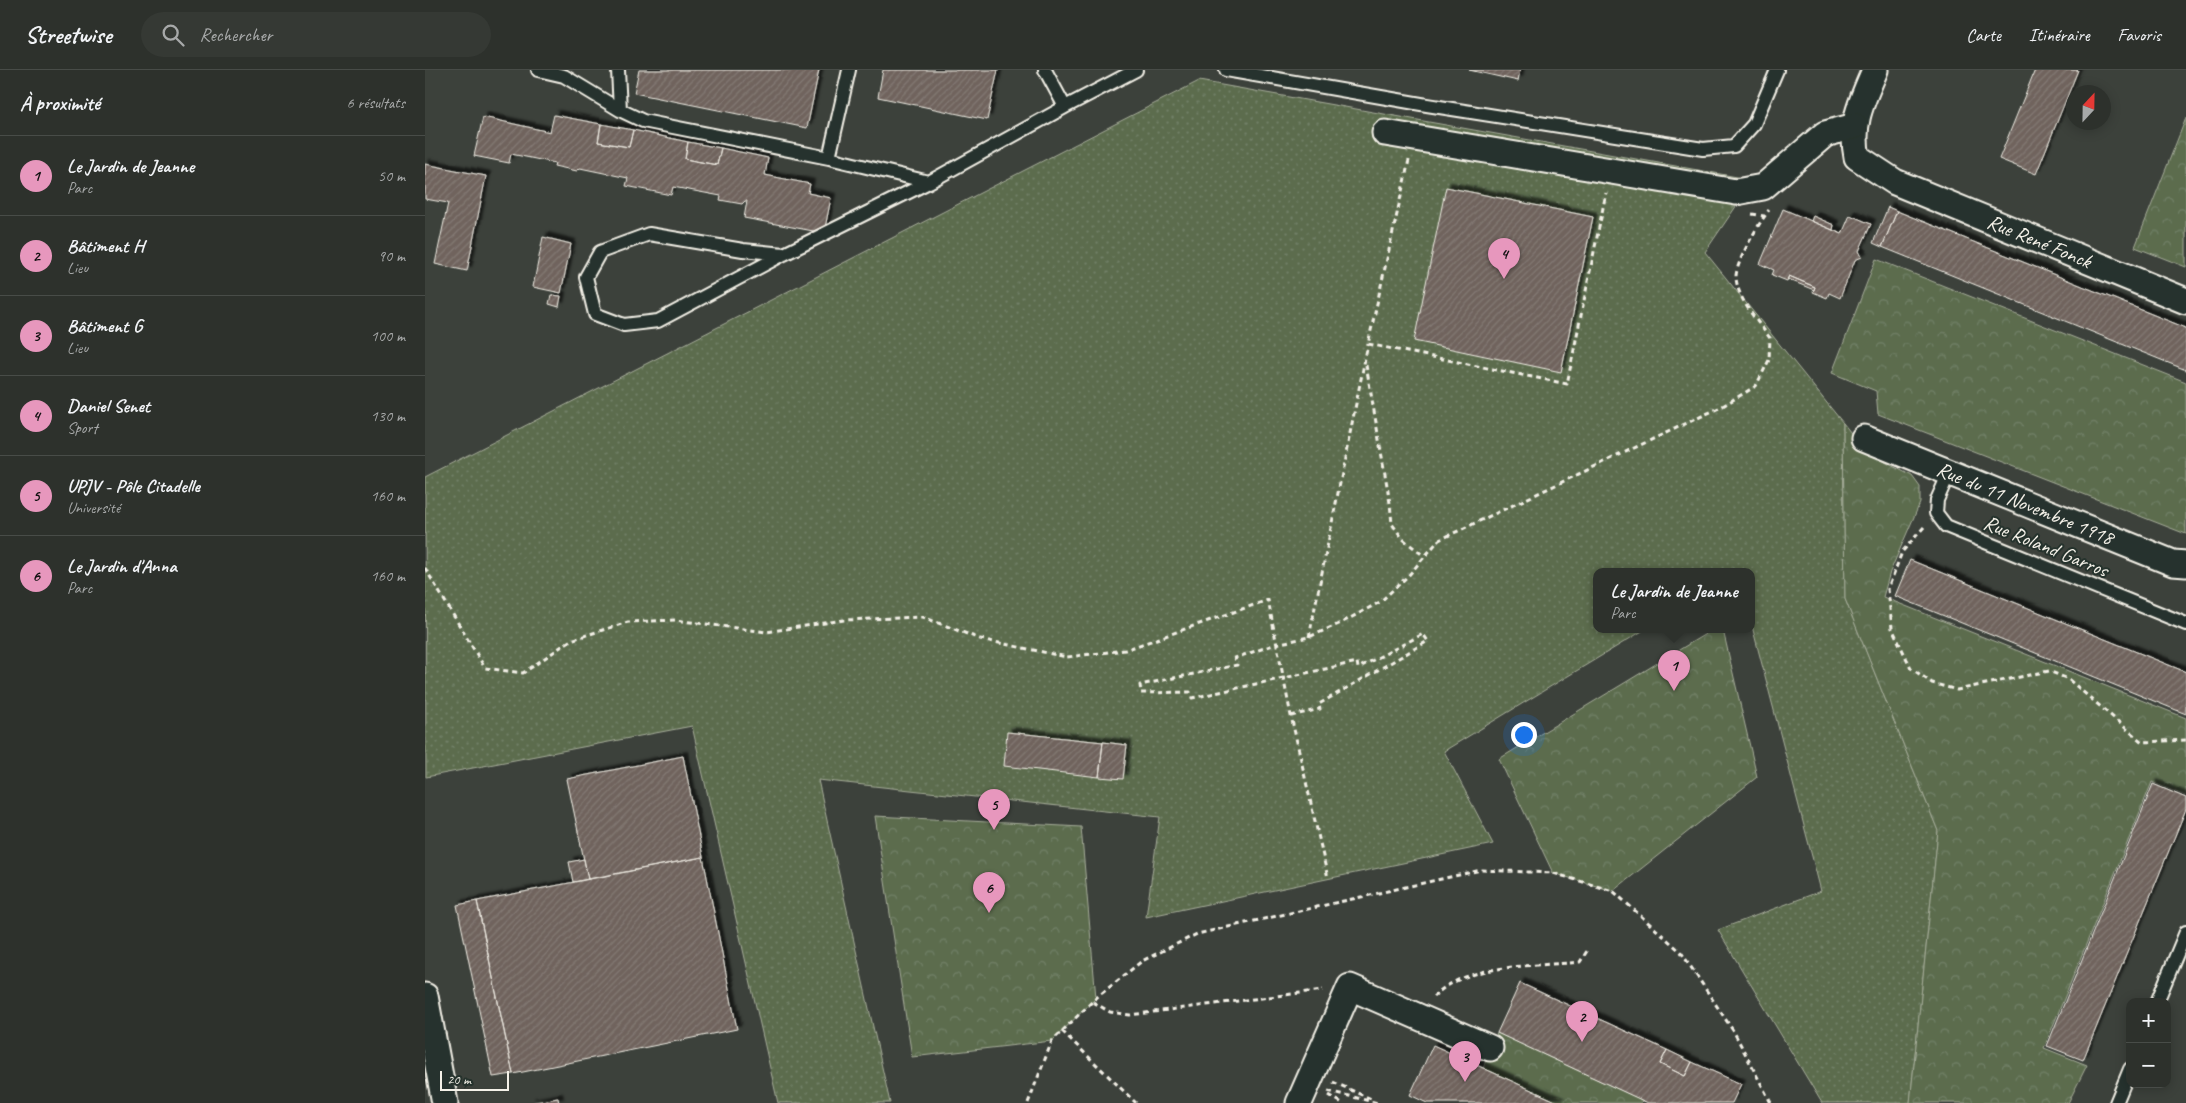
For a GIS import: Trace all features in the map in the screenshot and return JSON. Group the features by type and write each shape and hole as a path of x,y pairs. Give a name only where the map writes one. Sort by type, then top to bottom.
{"street":[{"path":"1385,133 1737,192 1763,187 1825,134 1855,126 1856,114 1875,70"},
{"name":"Rue René Fonck","path":"1855,126 1854,141 1857,157 1895,182 2186,300"},
{"name":"Rue du 11 Novembre 1918","path":"1864,438 2173,563 2186,564"},
{"path":"1299,1103 1350,987 1490,1048"},
{"path":"425,996 445,1103"}],"lane":[{"path":"538,70 564,76 620,110 643,121 829,158 929,182"},
{"path":"618,70 620,110"},
{"path":"829,158 849,70"},
{"path":"1045,70 1065,106"},
{"path":"784,254 743,250 649,234 600,252 586,277 595,314 624,324 659,321 784,254 929,182 1065,106 1136,70"},
{"path":"1225,70 1427,105 1703,149 1734,146 1754,124 1777,70"},
{"path":"1937,514 1937,500 1949,472"},
{"name":"Rue Roland Garros","path":"1937,514 1946,526 2186,624"},
{"path":"2159,998 2186,932"},
{"path":"2116,1103 2126,1079"}],"path":[{"path":"1309,637 1365,362 1410,156"},
{"path":"1369,344 1567,384 1607,189"},
{"path":"1291,716 1319,710 1319,704 1429,641 1423,634 1358,668 1357,662 1192,698 1190,692 1141,693 1140,685 1237,665 1235,658 1275,644 1309,637 1341,623 1380,602 1408,576 1439,540 1721,407 1756,386 1769,360 1770,338 1745,304 1736,278 1743,253 1770,209"},
{"path":"1745,213 1764,216"},
{"path":"1365,362 1392,524 1403,540 1424,556"},
{"path":"1937,514 1902,552 1888,589 1892,628 1911,668 1932,683 1957,690 2049,671 2068,679 2142,742 2186,740"},
{"path":"425,568 485,668 523,673 571,640 628,622 675,620 766,632 844,620 923,617 980,638 1067,657 1125,650 1268,600 1275,644 1328,878"},
{"path":"1028,1103 1052,1041 1093,1002 1142,961 1197,934 1481,870 1553,873 1613,891 1681,952 1734,1032 1771,1103"},
{"path":"1422,1019 1430,1001 1441,990 1471,975 1506,967 1580,962 1587,951"},
{"path":"1093,1002 1110,1012 1130,1015 1350,987"},
{"path":"1062,1031 1136,1103"},
{"path":"1313,1073 1379,1103"},
{"path":"1342,1103 1323,1090 1379,1103"}],"green space":[{"path":"1199,81 1754,180 1705,252 1843,423 1845,599 1938,831 1910,1103 1822,1103 1718,930 1821,891 1754,633 1755,568 1593,568 1593,633 1639,633 1444,751 1493,844 1146,917 1160,817 818,780 890,1103 778,1103 692,726 426,777 425,477"},
{"path":"2186,118 2186,267 2135,247"},
{"path":"1876,259 2186,382 2186,534 1878,414 1876,391 1832,373"},
{"path":"1843,423 1859,443 1885,462 1912,476 1920,487 1920,503 1890,572 1883,597 2186,718 2186,796 2152,782 2044,1048 2087,1065 2068,1103 1910,1103 1938,831 1845,599"},
{"path":"1707,633 1724,633 1757,777 1613,891 1553,873 1499,759"},
{"path":"875,816 1081,827 1096,998 1052,1041 912,1057"},
{"path":"1497,1033 1642,1100 1641,1103 1560,1103 1483,1068"}],"building":[{"path":"639,70 819,70 807,128 634,93"},
{"path":"883,70 998,70 987,120 878,97"},
{"path":"1469,70 1520,70 1518,81"},
{"path":"2035,70 2078,70 2072,85 2066,85 2066,100 2036,174 1999,159"},
{"path":"554,115 601,124 598,142 629,147 633,130 688,142 685,159 717,165 721,148 768,158 765,175 810,184 808,193 831,198 824,233 744,218 747,201 742,204 720,200 721,196 673,187 671,195 626,186 628,178 580,168 577,171 554,166 555,163 511,154 509,163 474,156 483,117 550,132"},
{"path":"601,124 633,130 629,147 598,142"},
{"path":"688,142 721,148 717,165 685,159"},
{"path":"425,164 486,176 467,271 435,264 448,203 425,199"},
{"path":"1446,187 1593,217 1561,372 1414,341"},
{"path":"1888,207 1897,211 1882,247 1873,243"},
{"path":"1783,209 1842,234 1850,215 1871,224 1859,251 1862,257 1855,260 1840,298 1829,293 1827,298 1813,292 1815,287 1789,276 1787,281 1772,275 1774,270 1760,264"},
{"path":"1897,211 2186,328 2186,370 1882,247"},
{"path":"1813,216 1834,225 1833,230 1811,221"},
{"path":"543,237 571,244 561,293 533,287"},
{"path":"1789,276 1815,287 1814,290 1787,279"},
{"path":"551,295 561,296 559,307 549,304"},
{"path":"1910,560 2186,672 2186,714 1895,596"},
{"path":"1007,732 1103,742 1099,777 1004,766"},
{"path":"1103,742 1127,745 1123,779 1099,777"},
{"path":"683,756 703,857 588,879 567,779"},
{"path":"2153,784 2186,798 2186,809 2083,1060 2047,1046"},
{"path":"703,857 737,1029 513,1074 477,901"},
{"path":"584,859 588,879 573,882 569,862"},
{"path":"477,901 513,1074 493,1077 457,905"},
{"path":"1520,983 1667,1050 1660,1064 1685,1076 1692,1062 1741,1084 1732,1103 1648,1103 1497,1033"},
{"path":"1433,1045 1560,1103 1427,1103 1410,1095"},
{"path":"1667,1050 1692,1062 1685,1076 1660,1064"},
{"path":"558,1098 559,1103 530,1103"}],"place":[{"name":"Daniel Senet","path":"1504,279"},
{"name":"Le Jardin de Jeanne","path":"1674,691"},
{"name":"UPJV - Pôle Citadelle","path":"994,830"},
{"name":"Le Jardin d'Anna","path":"989,913"},
{"name":"Bâtiment H","path":"1582,1042"},
{"name":"Bâtiment G","path":"1465,1082"}]}
